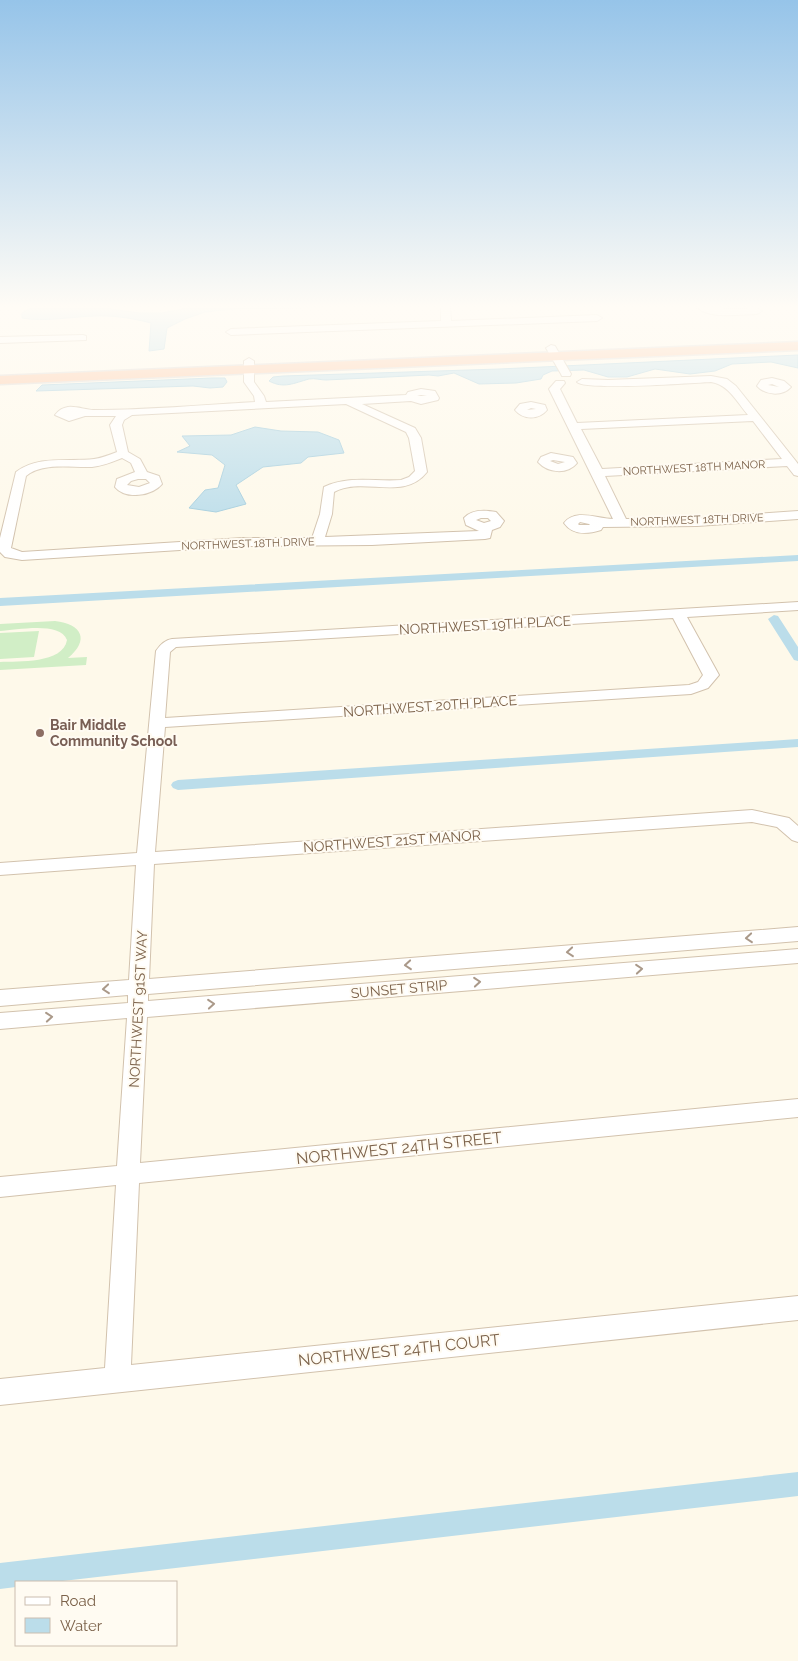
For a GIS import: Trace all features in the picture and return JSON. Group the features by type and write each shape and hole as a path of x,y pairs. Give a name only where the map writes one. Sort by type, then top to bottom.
{"street":[{"path":"250,384 259,396 261,405"},
{"path":"555,384 554,389 598,473 620,522"},
{"path":"724,384 763,387"},
{"path":"728,385 794,467"},
{"path":"142,475 136,461 123,454 116,425 120,418 137,411 411,398"},
{"path":"317,541 326,514 328,490 349,483 404,483 415,479 421,472 415,438 410,430 347,401"},
{"path":"542,409 564,408"},
{"path":"82,413 108,412 127,414"},
{"path":"574,426 756,418"},
{"name":"NORTHWEST 18TH DRIVE","path":"123,454 101,462 40,466 23,472 20,475 4,549 10,554 22,556 243,542 372,541 486,531"},
{"path":"571,461 591,460"},
{"name":"NORTHWEST 18TH MANOR","path":"598,473 794,467"},
{"name":"NORTHWEST 18TH DRIVE","path":"597,522 697,522 798,515"},
{"name":"NORTHWEST 19TH PLACE","path":"172,643 798,606"},
{"name":"NORTHWEST 20TH PLACE","path":"157,723 691,689 703,685 711,675 678,614"},
{"name":"NORTHWEST 91ST WAY","path":"117,1380 146,858 163,651 172,643"},
{"name":"NORTHWEST 21ST MANOR","path":"0,869 752,816 783,822 798,836"},
{"name":"SUNSET STRIP","path":"0,998 798,934"},
{"name":"SUNSET STRIP","path":"0,1021 798,956"},
{"name":"NORTHWEST 24TH STREET","path":"0,1187 798,1108"},
{"name":"NORTHWEST 24TH COURT","path":"0,1392 798,1308"}],"green space":[{"path":"55,621 77,629 81,639 75,651 68,658 87,657 86,665 0,670 0,662 39,660 49,657 64,648 67,640 63,634 56,630 27,628 0,631 0,624"},
{"path":"39,631 34,657 0,659 0,633"}],"water":[{"path":"226,384 223,387 210,388 193,386 36,391 42,385"},
{"path":"275,384 296,384 284,385"},
{"path":"255,427 281,431 318,432 339,440 344,453 308,457 301,463 263,467 236,485 246,504 216,512 189,508 205,490 218,488 225,465 212,455 177,452 190,446 182,436 231,435"}],"waterway":[{"path":"0,602 798,558"},
{"path":"774,619 798,657"},
{"path":"178,785 798,743"},
{"path":"0,1576 798,1484"}],"place":[{"name":"Bair Middle Community School","path":"40,733"}]}
